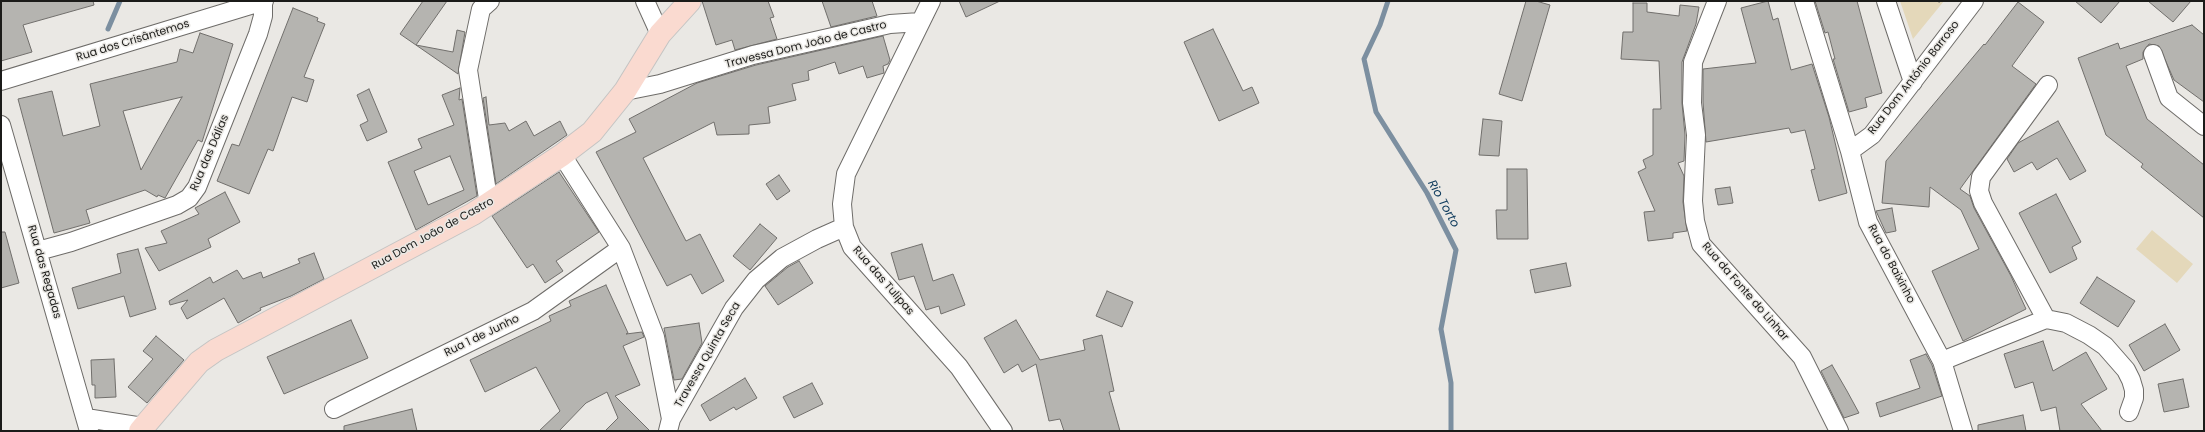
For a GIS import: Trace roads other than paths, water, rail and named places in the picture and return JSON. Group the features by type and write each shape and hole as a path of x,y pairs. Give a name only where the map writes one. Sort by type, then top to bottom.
{"main road":[{"name":"Rua Dom João de Castro","path":"142,429 199,362 216,350 489,205 562,155 592,132 625,91 660,34 690,1"}],"street":[{"name":"Rua dos Crisântemos","path":"1,81 263,1"},
{"name":"Rua das Dálias","path":"38,251 72,242 177,204 189,198 197,187 258,34 263,16 263,1"},
{"path":"489,205 468,70 481,9 490,1"},
{"path":"645,1 660,34"},
{"name":"Rua das Tulipas","path":"931,1 846,174 842,204 844,227 852,248 959,367 1003,431"},
{"name":"Rua da Fonte do Linhar","path":"1717,1 1693,62 1692,103 1696,135 1693,201 1695,222 1701,244 1802,358 1839,431"},
{"name":"Rua do Baixinho","path":"1804,1 1850,151 1868,222 1942,361 1963,431"},
{"path":"1886,1 1913,82"},
{"name":"Rua Dom António Barroso","path":"1850,151 1872,135 1974,1"},
{"name":"Travessa Dom João de Castro","path":"625,91 660,84 753,56 890,24 920,22"},
{"path":"2153,54 2169,98 2204,126"},
{"path":"2046,319 1983,203 1979,191 1981,177 2048,85"},
{"name":"Rua das Regadas","path":"1,125 87,425 142,429"},
{"path":"562,155 621,248 655,338 669,425"},
{"name":"Travessa Quinta Seca","path":"669,425 734,308 756,280 782,258 817,239 844,227"},
{"name":"Rua 1 de Junho","path":"334,409 533,311 621,248"},
{"path":"1942,361 2046,319 2066,323 2089,335 2114,354 2131,380 2134,398 2129,412"}],"waterway":[{"path":"108,29 120,1"},
{"name":"Rio Torto","path":"1388,1 1380,25 1364,59 1376,112 1427,193 1456,250 1441,329 1451,383 1451,431"}]}
